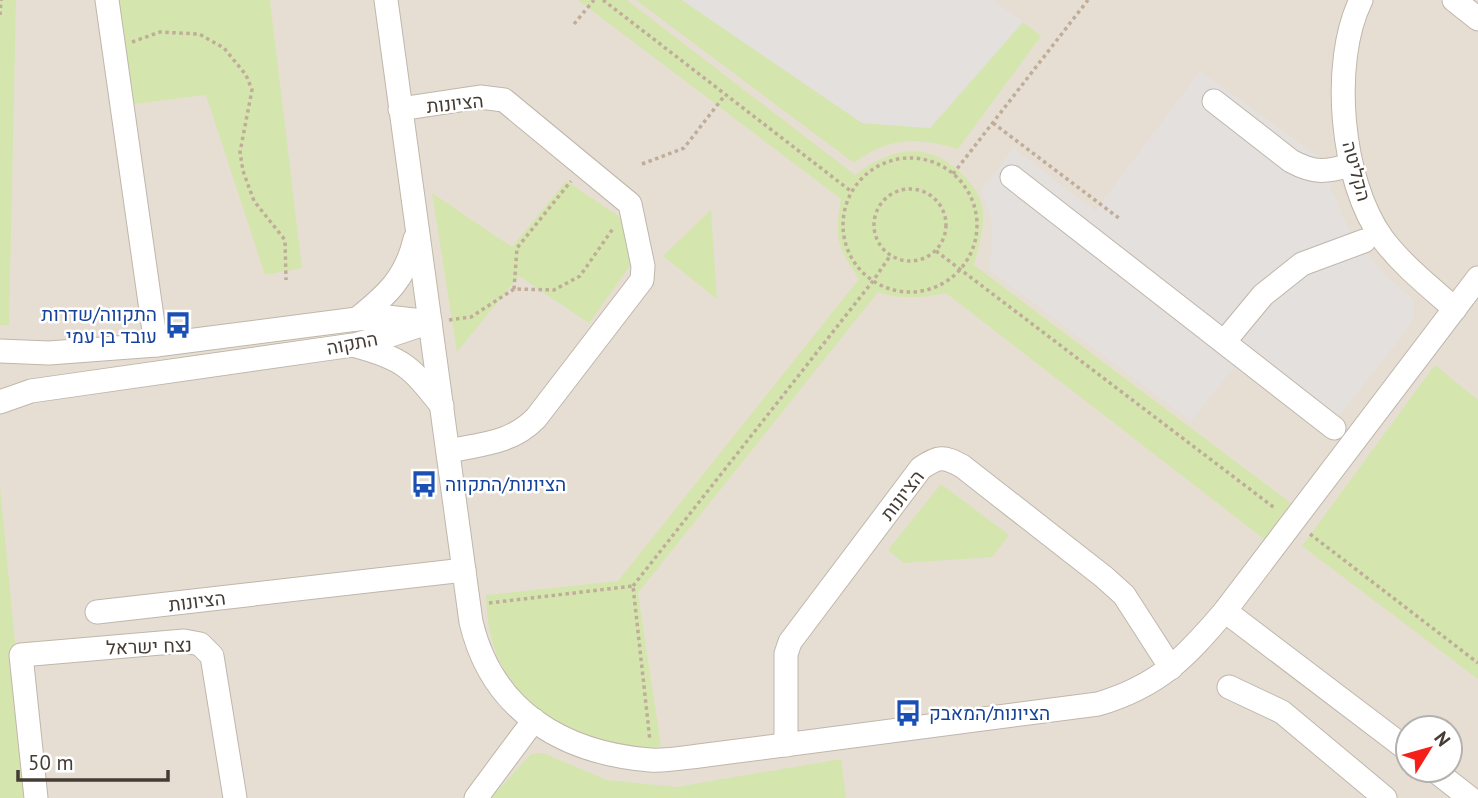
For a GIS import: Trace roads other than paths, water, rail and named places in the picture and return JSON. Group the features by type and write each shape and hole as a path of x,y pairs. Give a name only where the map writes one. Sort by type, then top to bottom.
{"street":[{"path":"107,0 156,345"},
{"name":"הציונות","path":"386,0 476,643 484,663 504,692 534,720 570,743 596,752 652,760 786,745 1098,704 1153,682 1189,653 1225,611 1478,278"},
{"name":"הקליטה","path":"1362,0 1349,39 1345,75 1345,124 1351,165 1363,200 1380,235 1413,272 1455,309"},
{"path":"1454,0 1478,19"},
{"name":"הציונות","path":"400,109 480,97 504,100 630,204 643,266 642,280 524,431 499,441 449,451"},
{"path":"1214,101 1291,161 1304,168 1315,172 1351,165"},
{"path":"1013,177 1334,428"},
{"path":"357,319 386,295 405,269 417,228"},
{"path":"1224,342 1263,295 1302,264 1364,241"},
{"name":"התקוה","path":"0,351 49,353 156,345 357,319 387,317 430,322"},
{"name":"התקוה","path":"0,402 31,391 353,345 430,322"},
{"path":"353,345 390,355 404,364 424,382 442,406"},
{"name":"הציונות","path":"786,745 786,654 790,642 921,468 937,458 949,459 962,466 1104,577 1124,595 1171,668"},
{"name":"הציונות","path":"97,612 464,570"},
{"path":"1225,611 1394,739"},
{"name":"נצח ישראל","path":"36,798 21,655 184,641 200,643 212,656 235,798"},
{"path":"1229,687 1282,712 1385,798"},
{"path":"476,798 534,720"},
{"path":"1452,784 1470,798"}],"place":[{"name":"התקווה/שדרות עובד בן עמי","path":"178,325"},
{"name":"הציונות/התקווה","path":"424,484"},
{"name":"הציונות/המאבק","path":"908,713"}]}
